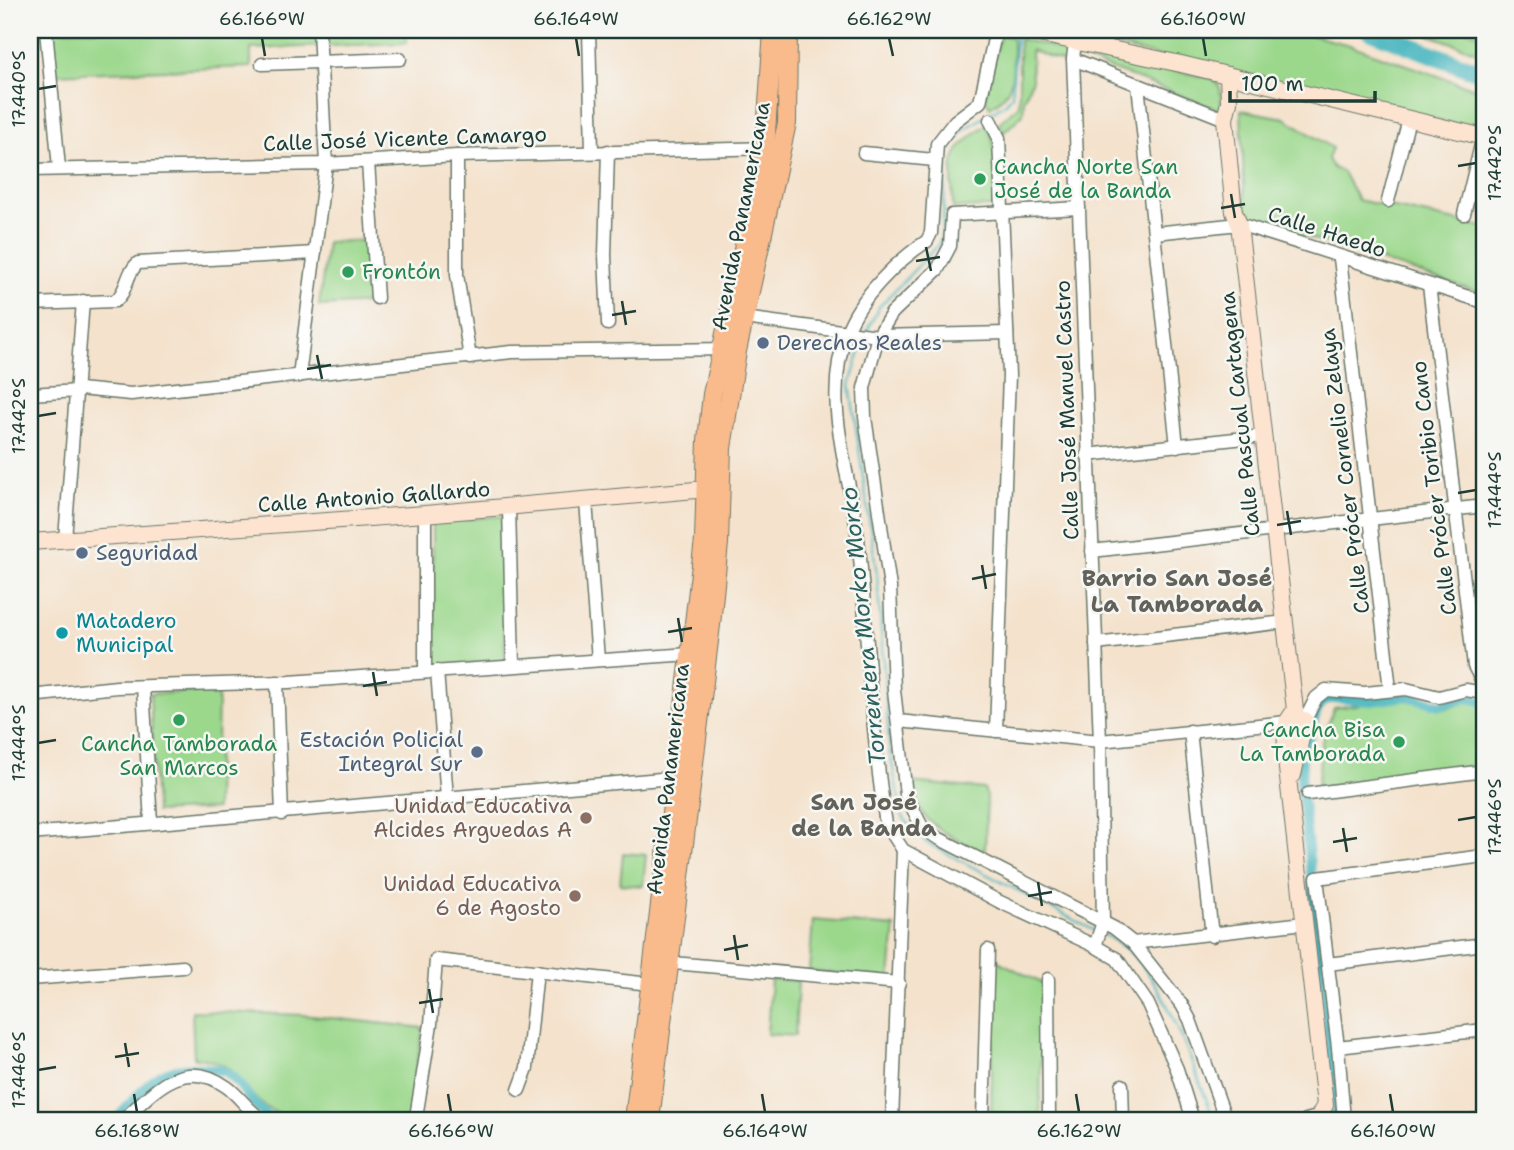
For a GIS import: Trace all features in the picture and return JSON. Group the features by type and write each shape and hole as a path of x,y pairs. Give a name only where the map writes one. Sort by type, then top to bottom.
{"main road":[{"name":"Avenida Panamericana","path":"729,349 744,318 774,147 773,30"},
{"name":"Avenida Panamericana","path":"683,781 690,654 704,540 722,448 729,349 788,96 788,30"},
{"name":"Avenida Panamericana","path":"650,1120 661,962 683,781 717,570 713,489"},
{"name":"Avenida Panamericana","path":"634,1120 650,984 661,962"}],"street":[{"path":"46,30 59,168"},
{"path":"299,376 326,164 319,30"},
{"path":"589,30 592,151"},
{"path":"996,30 980,102 940,137 934,160 933,224 927,241 878,286 856,314 847,333 836,387 836,414 859,544 886,824 903,850 1000,902 1133,943 1212,936 1304,923"},
{"path":"1021,30 1228,75 1483,137 1464,214"},
{"name":"Calle José Manuel Castro","path":"1075,40 1073,58 1087,455 1100,741 1099,933"},
{"path":"1073,58 1225,119"},
{"path":"262,64 400,59"},
{"name":"Calle Pascual Cartagena","path":"1228,75 1229,102 1225,119 1234,212 1239,224 1295,709 1287,722 1284,751 1325,1105 1318,1118"},
{"path":"1138,85 1177,446"},
{"name":"Calle Pascual Cartagena","path":"1229,102 1236,116 1237,128 1244,215 1239,224"},
{"path":"1388,201 1409,119"},
{"path":"990,120 999,138 1009,375 996,731"},
{"name":"Calle José Vicente Camargo","path":"30,170 326,164 457,156 774,147"},
{"path":"608,151 605,255 608,324"},
{"path":"864,153 934,160"},
{"path":"457,156 457,275 470,358"},
{"path":"368,162 377,298"},
{"path":"1079,208 952,215 950,246 938,269 870,335 864,388 865,417 890,587 898,721 906,794 922,827 1099,933 1148,1004 1177,1069 1193,1120"},
{"name":"Calle Haedo","path":"1155,233 1239,224 1484,302"},
{"path":"30,304 115,301 122,296 131,269 138,263 315,253"},
{"name":"Calle Prócer Cornelio Zelaya","path":"1340,258 1389,681"},
{"name":"Calle Prócer Toribio Cano","path":"1429,285 1455,509 1484,685"},
{"path":"65,539 83,301"},
{"path":"744,318 870,335 1007,333"},
{"path":"30,394 78,390 131,394 512,352 729,349"},
{"path":"1087,455 1263,436"},
{"name":"Calle Antonio Gallardo","path":"30,542 509,508 713,489"},
{"path":"586,501 598,660"},
{"path":"1092,551 1484,506"},
{"path":"509,508 513,665"},
{"path":"425,514 431,672 447,798"},
{"path":"1096,644 1285,622"},
{"path":"30,696 117,687 277,682 690,654"},
{"path":"277,682 282,814"},
{"path":"143,687 151,823"},
{"path":"1290,797 1305,720 1316,698 1326,690 1364,693 1406,689 1439,697 1466,690 1484,692"},
{"path":"898,721 1100,741 1305,720"},
{"path":"1190,731 1212,936"},
{"path":"1308,794 1484,771"},
{"path":"30,834 661,779 683,781"},
{"path":"892,1120 903,850"},
{"path":"1344,1120 1338,1047 1317,878 1484,856"},
{"path":"1133,943 1190,1020 1226,1120"},
{"path":"1328,964 1484,944"},
{"path":"983,1120 988,950"},
{"path":"419,1120 417,1111 431,1024 436,960 650,984"},
{"path":"661,962 899,983"},
{"path":"30,979 183,967"},
{"path":"519,1090 527,1068 537,971"},
{"path":"1048,979 1049,1120"},
{"path":"1338,1047 1484,1030"},
{"path":"123,1120 168,1081 190,1075 228,1088 257,1117 264,1120"},
{"path":"1122,1085 1123,1120"},
{"path":"1472,1120 1484,1119"}],"green space":[{"path":"50,30 407,30 407,43 251,49 251,67 53,74"},
{"path":"1045,30 1290,30 1350,45 1484,92 1484,131"},
{"path":"1415,30 1466,30 1484,35 1484,54"},
{"path":"1000,36 1013,38 1012,78 1006,93 990,107 985,98"},
{"path":"1019,39 1063,49 1068,54 1069,64 1031,50 1032,80 1024,99 1023,114 1003,133 999,123 1019,105"},
{"path":"1087,52 1214,79 1220,88 1222,111 1082,58"},
{"path":"1241,110 1285,118 1332,148 1328,159 1333,168 1343,172 1358,200 1484,227 1484,294 1251,219 1245,212"},
{"path":"987,124 993,141 999,207 953,208 954,160 964,143"},
{"name":"Frontón","path":"372,240 375,303 319,306 327,242"},
{"path":"503,516 505,662 433,666 433,522"},
{"path":"218,691 216,809 156,812 150,694"},
{"path":"1409,698 1442,708 1467,702 1480,703 1484,714 1484,766 1317,789 1322,742 1334,708"},
{"path":"910,782 984,789 987,798 985,849 979,851 934,826 919,808"},
{"path":"623,853 646,855 643,886 620,884"},
{"path":"813,920 895,927 890,978 809,971"},
{"path":"994,959 1042,983 1040,1120 991,1120"},
{"path":"771,979 798,981 795,1036 767,1034"},
{"path":"192,1011 303,1015 423,1028 409,1112 413,1120 329,1120 323,1114 294,1116 265,1107 234,1073 224,1066 194,1058"}],"waterway":[{"path":"1369,30 1484,74"},
{"name":"Torrentera Morko Morko","path":"867,331 879,307 938,245 942,236 947,150 962,131 1006,103 1012,95 1016,36"},
{"name":"Torrentera Morko Morko","path":"864,337 850,385 877,575 890,753 902,815 913,831 927,843 1095,931"},
{"path":"1307,743 1317,710 1324,700 1334,698 1371,701 1407,696 1440,705 1467,698 1484,702"},
{"path":"1302,762 1301,784 1337,1108 1332,1120"},
{"name":"Torrentera Morko Morko","path":"1104,935 1122,945 1137,960 1162,996 1181,1036 1213,1120"},
{"path":"116,1120 153,1080 175,1069 188,1067 229,1074 261,1111 274,1120"},
{"path":"302,1120 324,1120"}],"place":[{"name":"Cancha Norte San José de la Banda","path":"980,179"},
{"name":"Frontón","path":"348,272"},
{"name":"Derechos Reales","path":"763,343"},
{"name":"Seguridad","path":"82,553"},
{"name":"Matadero Municipal","path":"62,633"},
{"name":"Cancha Tamborada San Marcos","path":"179,720"},
{"name":"Cancha Bisa La Tamborada","path":"1399,742"},
{"name":"Estación Policial Integral Sur","path":"477,752"},
{"name":"Unidad Educativa Alcides Arguedas A","path":"586,818"},
{"name":"Unidad Educativa 6 de Agosto","path":"575,896"}],"district":[{"name":"Barrio San José La Tamborada","path":"1177,591"},
{"name":"San José de la Banda","path":"864,815"}]}
